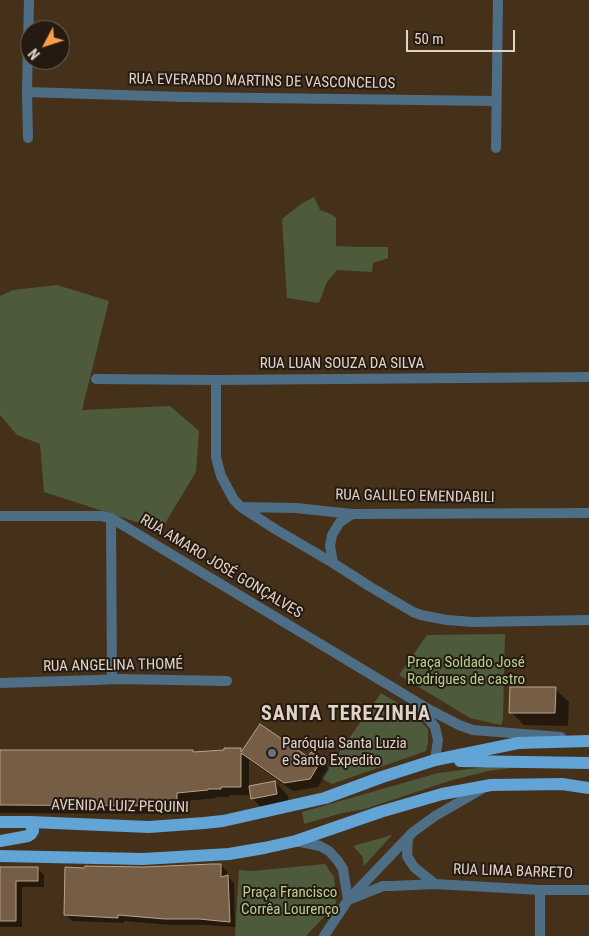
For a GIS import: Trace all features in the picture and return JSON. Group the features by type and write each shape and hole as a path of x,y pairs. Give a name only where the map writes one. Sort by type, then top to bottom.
{"main road":[{"name":"AVENIDA LUIZ PEQUINI","path":"0,822 149,827 224,821 325,798 435,760 518,743 589,740"},
{"path":"435,760 589,763"},
{"path":"0,856 143,859 229,854 296,841 380,812 442,794 491,785 589,782"},
{"path":"562,784 589,788"},
{"path":"0,841 28,836 32,831 30,822"}],"street":[{"path":"28,138 29,0"},
{"path":"496,148 498,0"},
{"name":"RUA EVERARDO MARTINS DE VASCONCELOS","path":"27,92 183,97 496,101"},
{"name":"RUA LUAN SOUZA DA SILVA","path":"96,379 589,378"},
{"path":"216,380 216,457 224,483 234,500 241,507 274,529 413,612 432,618 473,622 589,620"},
{"name":"RUA GALILEO EMENDABILI","path":"241,507 296,508 352,514 589,513"},
{"path":"333,563 331,539 340,522 352,514"},
{"name":"RUA AMARO JOSÉ GONÇALVES","path":"0,516 101,516 111,518 430,710 473,730 589,740"},
{"path":"111,518 112,679"},
{"name":"RUA ANGELINA THOMÉ","path":"0,683 112,679 227,681"},
{"name":"RUA AMARO JOSÉ GONÇALVES","path":"411,698 435,727 438,740 435,760"},
{"path":"324,936 348,900 413,832 435,816 491,785"},
{"name":"RUA LIMA BARRETO","path":"408,837 407,856 415,868 435,884"},
{"path":"296,841 320,846 329,851 338,860 343,869 348,900"},
{"name":"RUA LIMA BARRETO","path":"348,900 383,886 435,884 540,890 589,890"},
{"path":"540,890 540,936"}],"green space":[{"path":"314,197 320,210 336,218 336,246 388,247 388,258 373,263 372,272 337,270 327,282 319,303 287,298 282,219 301,204"},
{"path":"57,285 109,301 82,410 170,406 199,431 196,472 161,530 44,492 40,444 17,435 0,415 0,296 13,290"},
{"name":"Praça Soldado José Rodrigues de castro","path":"505,634 503,719 501,725 470,718 399,675 427,635"},
{"path":"381,693 411,711 428,729 426,751 332,784 321,778"},
{"path":"529,766 488,771 449,781 365,809 342,813 304,824 302,812 438,773 485,767"},
{"path":"392,835 364,866 362,856 353,846"},
{"name":"Praça Francisco Corrêa Lourenço","path":"325,864 334,877 336,904 306,936 235,936 239,870 252,871"}],"building":[{"path":"510,687 556,687 555,713 509,713"},
{"path":"260,724 308,757 311,752 322,759 310,779 284,783 241,753 241,787 221,787 221,789 177,793 177,806 0,805 0,750 193,750 193,752 241,748 241,752"},
{"path":"275,781 277,794 251,799 249,786"},
{"path":"221,864 221,877 228,875 230,922 118,915 118,918 64,915 65,867"},
{"path":"0,867 38,867 38,881 16,881 16,921 0,921"}],"place":[{"name":"Paróquia Santa Luzia e Santo Expedito","path":"272,753"}],"district":[{"name":"SANTA TEREZINHA","path":"346,715"}]}
